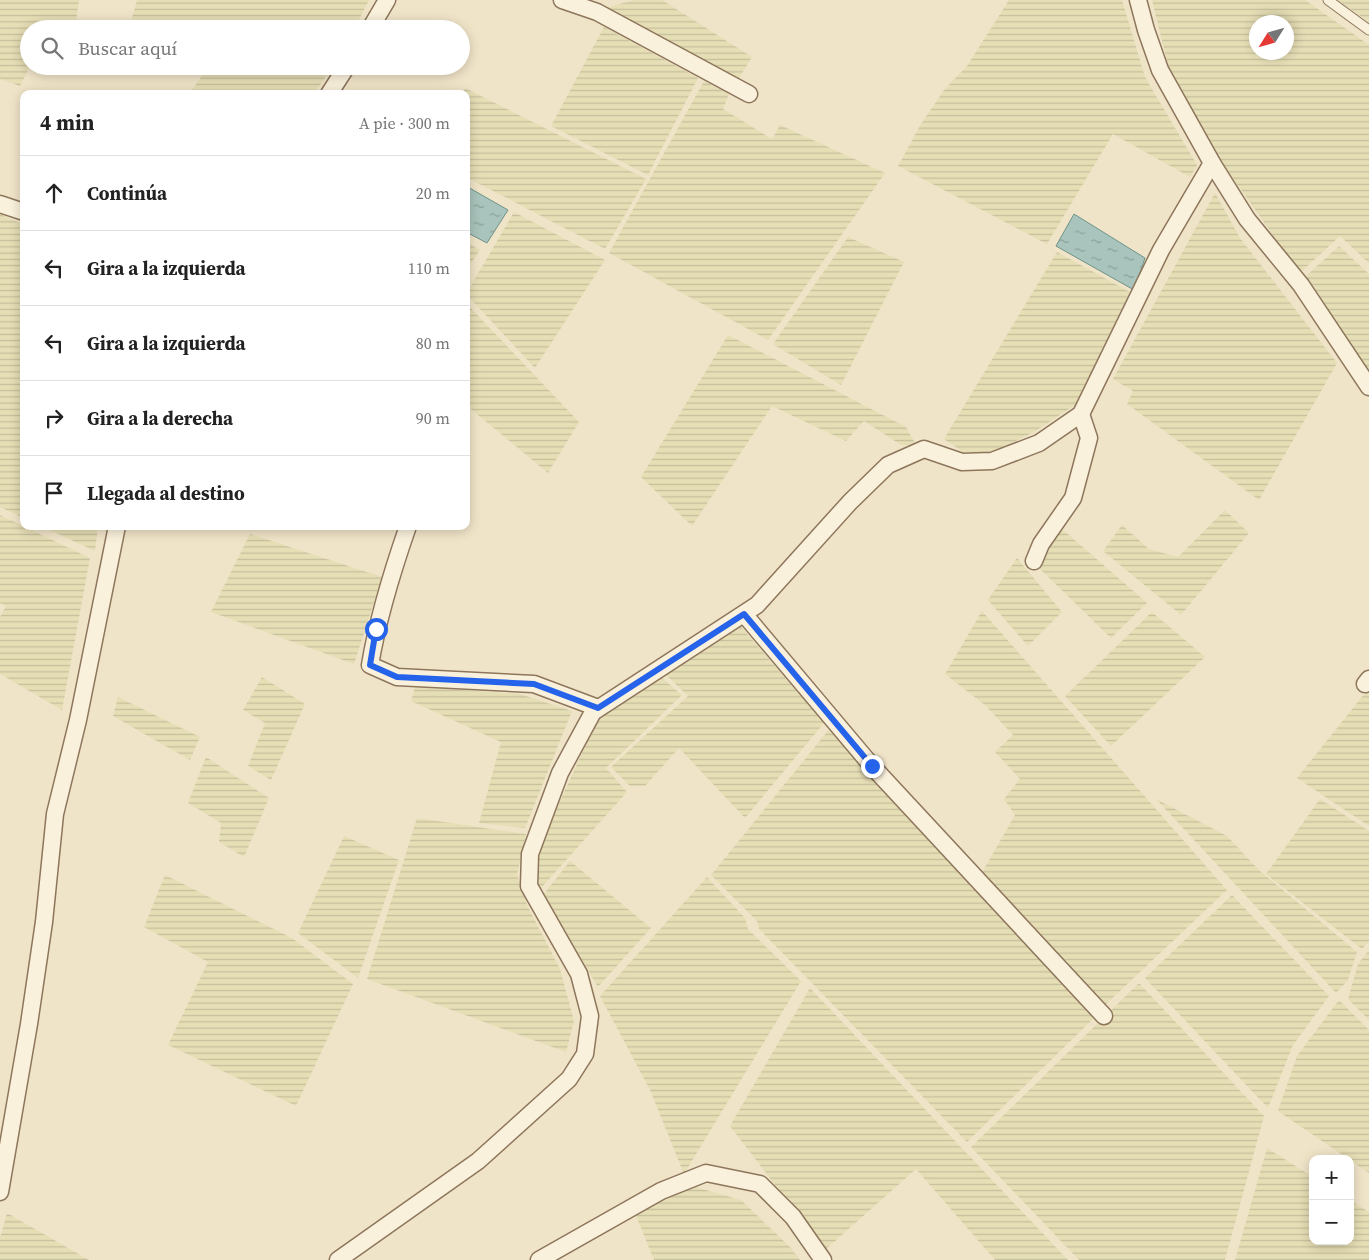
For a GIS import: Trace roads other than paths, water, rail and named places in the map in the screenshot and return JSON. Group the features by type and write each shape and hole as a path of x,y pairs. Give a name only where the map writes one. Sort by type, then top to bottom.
{"street":[{"path":"375,20 387,0"},
{"path":"562,0 597,12 749,94"},
{"path":"1138,0 1160,70 1212,163 1247,219 1301,285 1369,387"},
{"path":"332,90 341,75"},
{"path":"338,1260 478,1161 569,1079 586,1054 590,1016 579,974 529,886 530,854 560,773 593,712 757,605 850,502 888,465 924,449 962,462 992,461 1040,443 1081,414 1161,250 1212,163"},
{"path":"0,204 20,211"},
{"path":"1034,561 1041,544 1073,498 1089,438 1081,414"},
{"path":"0,1192 40,950 55,814 78,720 116,530"},
{"path":"407,530 376,629 370,665 397,677 534,684 598,708"},
{"path":"744,614 872,766 1104,1016"},
{"path":"539,1260 661,1192 706,1173 760,1184 793,1217 823,1260"}],"lane":[{"path":"1328,0 1369,30"}],"water":[{"path":"470,188 508,210 487,243 470,234"},
{"path":"1074,214 1145,258 1134,290 1056,246"}]}
